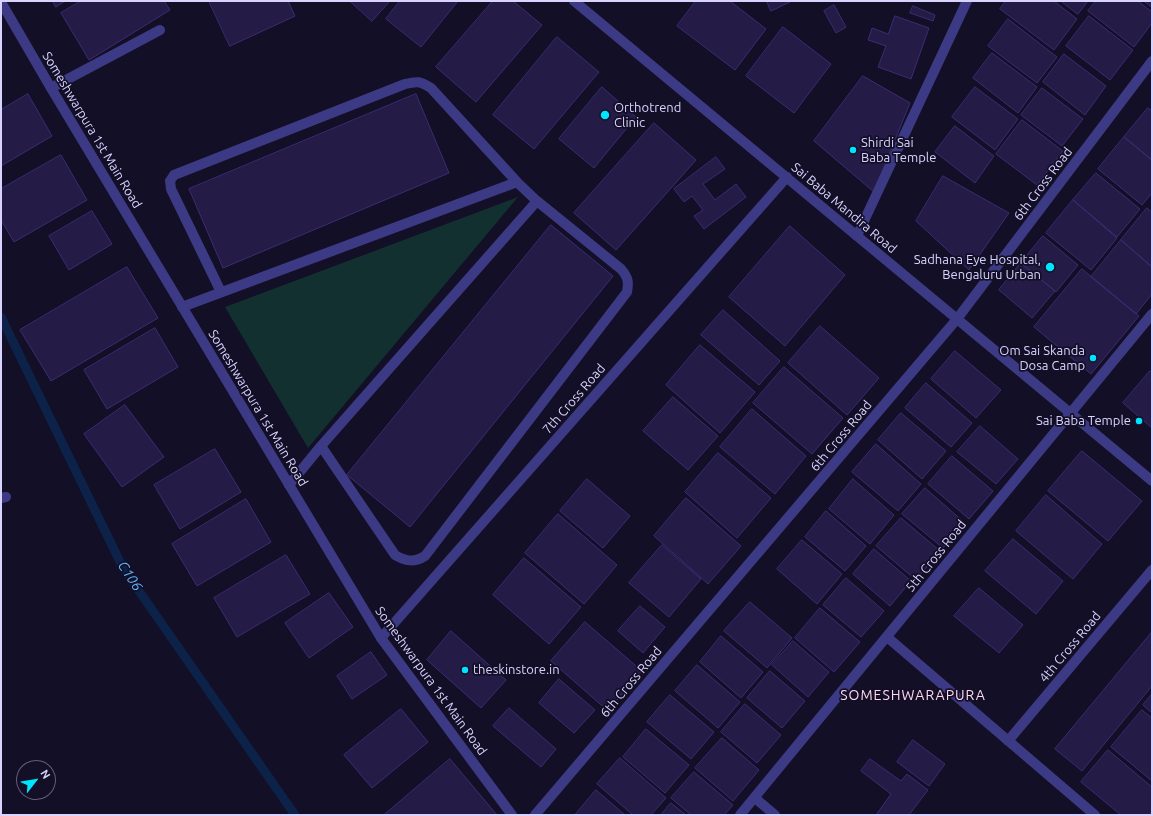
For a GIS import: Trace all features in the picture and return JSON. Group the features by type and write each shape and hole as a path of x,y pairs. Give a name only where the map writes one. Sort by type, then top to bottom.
{"street":[{"name":"Sai Baba Mandira Road","path":"574,1 1152,481"},
{"path":"858,236 967,1"},
{"name":"Someshwarpura 1st Main Road","path":"1,2 381,638 512,815"},
{"path":"51,88 160,30"},
{"name":"6th Cross Road","path":"535,815 957,319 1152,61"},
{"path":"221,292 171,189 170,181 174,175 416,81 431,88 537,201 627,275 629,283 627,292 425,556 418,560 402,560 395,555 322,446"},
{"name":"7th Cross Road","path":"381,638 787,177"},
{"path":"182,307 518,182"},
{"path":"289,485 537,201"},
{"name":"5th Cross Road","path":"740,815 1152,314"},
{"name":"4th Cross Road","path":"1008,741 1152,570"},
{"path":"887,637 1095,815"},
{"path":"755,798 775,815"}],"green space":[{"path":"518,197 308,448 225,307"}],"building":[{"path":"53,1 65,1 56,7"},
{"path":"81,1 164,1 170,10 89,60 61,13"},
{"path":"209,1 288,1 295,16 230,46"},
{"path":"350,1 390,1 372,21"},
{"path":"400,1 458,1 421,47 386,19"},
{"path":"493,1 513,1 542,25 476,102 436,67"},
{"path":"696,1 730,1 766,29 735,70 677,26"},
{"path":"767,1 792,1 771,11"},
{"path":"1006,1 1054,1 1077,19 1054,50 1000,9"},
{"path":"1061,1 1088,1 1078,14"},
{"path":"1096,1 1138,1 1152,12 1152,23 1134,47 1088,11"},
{"path":"1144,1 1152,1 1152,7"},
{"path":"834,5 846,27 836,33 824,11"},
{"path":"913,6 935,15 933,21 910,13"},
{"path":"895,16 929,28 911,79 878,67 886,46 868,40 872,28 888,34"},
{"path":"1089,16 1133,50 1110,80 1066,46"},
{"path":"1008,19 1057,57 1037,83 988,46"},
{"path":"783,27 831,64 794,113 746,76"},
{"path":"557,37 599,72 534,149 493,115"},
{"path":"992,53 1037,87 1018,113 973,78"},
{"path":"1064,54 1106,86 1085,115 1043,82"},
{"path":"863,76 910,103 874,192 814,141"},
{"path":"602,87 636,117 594,168 559,139"},
{"path":"975,87 1018,119 995,150 952,117"},
{"path":"1042,88 1083,119 1062,146 1021,115"},
{"path":"28,94 52,136 1,166 1,110"},
{"path":"416,94 449,173 223,268 189,189"},
{"path":"1148,108 1152,111 1152,160 1124,137"},
{"path":"1022,120 1063,151 1037,185 996,154"},
{"path":"654,123 696,160 616,250 574,213"},
{"path":"955,126 994,156 975,183 935,152"},
{"path":"1124,137 1152,160 1152,193 1142,205 1098,169"},
{"path":"61,155 87,200 14,242 1,220 1,189"},
{"path":"716,157 725,169 703,184 715,200 736,184 746,197 704,229 694,216 703,210 692,196 684,202 674,189"},
{"path":"1096,173 1140,209 1117,237 1073,200"},
{"path":"943,176 1009,213 969,270 916,221"},
{"path":"1073,200 1117,238 1091,270 1046,233"},
{"path":"1147,208 1152,212 1152,267 1121,240"},
{"path":"92,211 112,244 69,270 49,236"},
{"path":"551,225 613,276 410,527 347,475"},
{"path":"790,226 845,275 785,346 729,297"},
{"path":"1043,236 1078,265 1056,292 1021,263"},
{"path":"1121,240 1152,267 1152,294 1136,314 1091,277"},
{"path":"1021,263 1055,291 1032,318 999,290"},
{"path":"127,267 158,318 51,381 20,330"},
{"path":"1082,269 1139,316 1091,374 1034,327"},
{"path":"723,310 780,361 759,385 701,335"},
{"path":"820,326 879,378 847,415 788,363"},
{"path":"155,328 178,367 107,409 84,370"},
{"path":"700,345 755,392 720,433 666,385"},
{"path":"955,351 1001,390 976,418 931,379"},
{"path":"784,367 843,418 812,454 753,403"},
{"path":"1150,371 1152,373 1152,428 1123,403"},
{"path":"926,383 972,423 951,447 905,408"},
{"path":"673,397 718,436 688,470 643,431"},
{"path":"125,405 164,457 122,487 84,434"},
{"path":"752,409 806,456 775,494 720,447"},
{"path":"901,413 946,451 922,479 878,440"},
{"path":"980,426 1018,459 996,484 957,452"},
{"path":"876,444 921,484 898,511 852,472"},
{"path":"215,449 241,492 180,529 154,485"},
{"path":"1082,451 1142,501 1108,541 1048,491"},
{"path":"718,453 771,498 737,538 685,492"},
{"path":"952,456 993,491 969,519 928,484"},
{"path":"587,479 630,516 603,548 560,511"},
{"path":"853,479 894,515 870,544 829,509"},
{"path":"925,488 965,523 943,548 902,514"},
{"path":"1046,495 1102,544 1073,579 1016,531"},
{"path":"686,498 741,546 708,584 654,536"},
{"path":"246,499 271,542 197,586 172,544"},
{"path":"826,511 866,546 845,571 805,537"},
{"path":"558,514 617,565 584,604 525,553"},
{"path":"901,518 940,551 916,580 876,546"},
{"path":"1013,539 1063,581 1036,614 985,571"},
{"path":"802,540 842,574 817,604 777,569"},
{"path":"662,545 701,579 669,617 629,583"},
{"path":"874,549 911,581 890,606 853,574"},
{"path":"286,555 310,594 237,637 214,598"},
{"path":"524,558 581,607 549,644 493,595"},
{"path":"846,578 884,611 861,637 823,605"},
{"path":"979,588 1023,625 999,653 954,616"},
{"path":"329,593 353,627 309,658 285,623"},
{"path":"750,602 792,638 767,668 724,631"},
{"path":"640,606 665,627 643,653 618,631"},
{"path":"820,608 860,642 834,672 795,638"},
{"path":"585,622 642,671 608,711 551,661"},
{"path":"451,631 506,680 481,708 427,660"},
{"path":"1152,632 1152,686 1082,771 1055,749"},
{"path":"721,636 763,672 741,698 700,662"},
{"path":"793,641 829,672 808,697 772,665"},
{"path":"371,652 387,675 352,699 337,676"},
{"path":"697,665 740,702 718,728 675,691"},
{"path":"770,671 805,701 782,728 747,698"},
{"path":"559,679 595,710 574,733 539,703"},
{"path":"1152,694 1152,713 1143,705"},
{"path":"670,695 714,732 691,759 647,722"},
{"path":"745,704 781,735 757,763 721,732"},
{"path":"509,708 556,749 541,767 493,726"},
{"path":"401,709 428,742 372,788 344,755"},
{"path":"1142,710 1152,718 1152,781 1111,747"},
{"path":"646,729 689,765 665,793 623,757"},
{"path":"722,738 759,770 733,801 695,768"},
{"path":"913,740 945,764 929,786 897,762"},
{"path":"1108,750 1152,787 1152,811 1149,815 1121,815 1081,782"},
{"path":"620,758 666,798 651,815 633,815 597,784"},
{"path":"450,759 497,815 384,815"},
{"path":"870,759 901,781 907,774 928,790 909,815 876,815 891,794 861,771"},
{"path":"694,772 733,805 724,815 691,815 671,798"},
{"path":"596,790 625,815 575,815"},
{"path":"671,803 686,815 661,815"}],"waterway":[{"name":"C106","path":"1,317 123,568 295,815"}],"place":[{"name":"Orthotrend Clinic","path":"605,115"},
{"name":"Shirdi Sai Baba Temple","path":"853,150"},
{"name":"Sadhana Eye Hospital, Bengaluru Urban","path":"1050,267"},
{"name":"Om Sai Skanda Dosa Camp","path":"1093,358"},
{"name":"Sai Baba Temple","path":"1139,421"},
{"name":"theskinstore.in","path":"465,670"}],"district":[{"name":"SOMESHWARAPURA","path":"913,695"}]}
